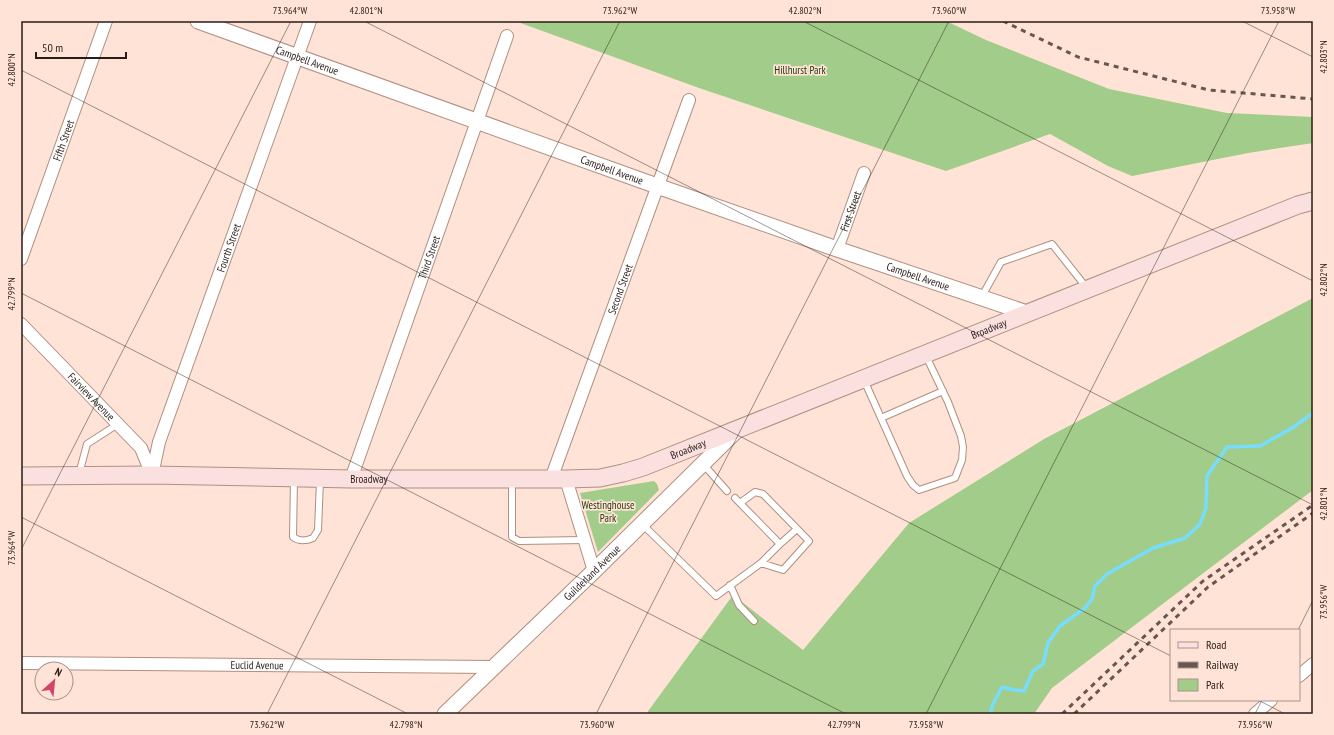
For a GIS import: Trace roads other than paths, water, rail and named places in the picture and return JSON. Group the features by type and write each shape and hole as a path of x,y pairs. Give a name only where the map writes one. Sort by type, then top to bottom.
{"main road":[{"name":"Broadway","path":"21,476 152,475 351,479 600,478 643,467 1298,205 1313,201"}],"street":[{"name":"Fifth Street","path":"21,259 106,21"},
{"name":"Campbell Avenue","path":"198,21 477,120 657,186 1027,313"},
{"name":"Fourth Street","path":"152,475 159,442 310,21"},
{"name":"Third Street","path":"351,479 507,36"},
{"name":"Second Street","path":"558,479 657,186 689,100"},
{"name":"First Street","path":"837,249 864,173"},
{"name":"Fairview Avenue","path":"21,324 141,448 152,475"},
{"name":"Guilderland Avenue","path":"445,714 738,430"},
{"path":"558,479 585,540 594,571"},
{"name":"Euclid Avenue","path":"21,663 493,667"},
{"path":"1300,675 1313,665"},
{"path":"1255,714 1270,701"}],"lane":[{"path":"981,298 1001,262 1052,244 1088,289"},
{"path":"864,379 907,476 913,485 919,490 955,478 962,460 963,447 961,436 943,391 925,354"},
{"path":"881,418 943,391"},
{"path":"79,476 87,444 118,424"},
{"path":"703,464 727,491"},
{"path":"294,478 293,537 298,540 305,541 314,538 318,530 320,478"},
{"path":"512,479 512,537 519,540 585,540"},
{"path":"740,503 755,492 763,494 809,541 784,570 761,563"},
{"path":"735,498 780,544"},
{"path":"642,524 716,596 761,563 797,529"},
{"path":"730,585 739,605 754,621"}],"waterway":[{"path":"990,714 993,704 1002,687 1024,691 1033,671 1043,664 1048,643 1060,626 1085,608 1092,599 1095,586 1107,574 1153,548 1185,538 1200,524 1206,508 1207,476 1227,447 1260,446 1292,428 1313,413"}],"railway":[{"path":"1003,21 1078,57 1209,90 1313,99"},
{"path":"1062,714 1203,581 1313,505"},
{"path":"1074,714 1208,587 1313,513"}],"park label":[{"name":"Hillhurst Park","path":"800,70"},
{"name":"Westinghouse Park","path":"608,511"}]}
